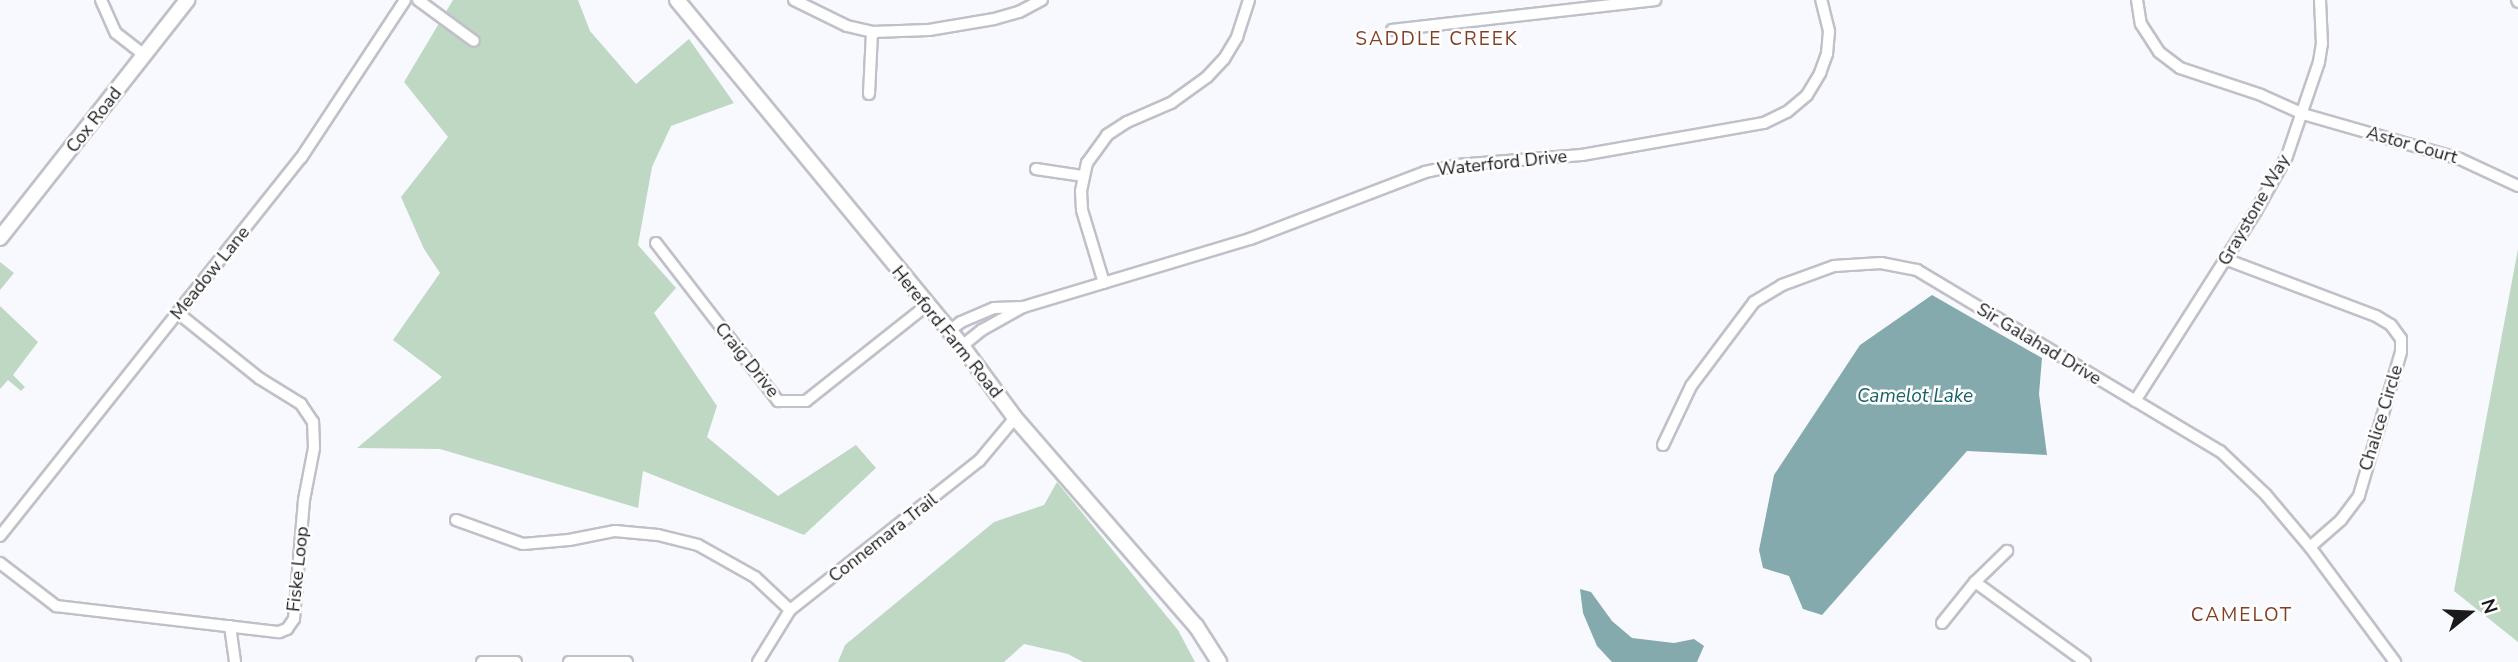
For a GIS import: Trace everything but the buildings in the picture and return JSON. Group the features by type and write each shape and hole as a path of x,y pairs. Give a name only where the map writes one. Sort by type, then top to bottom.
{"street":[{"path":"101,0 116,33 145,56"},
{"name":"Cox Road","path":"0,238 187,0"},
{"name":"Meadow Lane","path":"0,536 301,158 405,0"},
{"path":"418,0 474,41"},
{"name":"Hereford Farm Road","path":"677,0 962,346 1014,418 1196,626 1219,662"},
{"path":"794,0 847,26 872,32 929,30 974,23 1019,12 1042,0"},
{"path":"1104,283 1082,210 1083,176 1087,163 1107,135 1127,122 1171,103 1207,77 1224,59 1237,37 1249,0"},
{"path":"1392,30 1567,4 1655,0"},
{"name":"Waterford Drive","path":"962,346 970,338 1023,307 1250,239 1425,172 1457,165 1582,155 1764,123 1787,112 1807,95 1820,73 1828,54 1829,31 1821,0"},
{"name":"Astor Court","path":"2137,0 2141,24 2160,52 2180,68 2261,95 2303,114 2460,159 2518,186"},
{"name":"Graystone Way","path":"2136,401 2287,156 2303,114 2322,44 2320,0"},
{"path":"869,93 872,32"},
{"path":"1036,169 1083,176"},
{"name":"Craig Drive","path":"656,243 779,401 806,401 927,305"},
{"name":"Chalice Circle","path":"2225,260 2376,316 2391,325 2401,339 2401,352 2358,496 2341,520 2310,547"},
{"name":"Sir Galahad Drive","path":"1664,445 1691,386 1754,302 1782,285 1834,266 1881,263 1917,270 2220,451 2266,495 2310,547 2395,662"},
{"name":"Waterford Drive","path":"949,331 994,308 1023,307"},
{"path":"994,308 999,321"},
{"name":"Fiske Loop","path":"0,563 56,606 279,632 287,629 294,619 304,500 314,448 313,422 301,404 259,378 178,313"},
{"name":"Connemara Trail","path":"758,662 790,610 979,461 1014,418"},
{"path":"456,520 523,544 569,540 615,531 658,535 698,545 754,577 790,610"},
{"path":"1942,623 1975,582 2007,551"},
{"path":"1975,582 2085,662"},
{"path":"230,626 235,662"},
{"path":"482,662 516,662"},
{"path":"569,662 627,662"}],"green space":[{"path":"453,0 578,0 590,31 636,84 689,39 734,103 671,126 652,167 638,245 676,288 654,313 717,406 707,437 778,496 856,445 876,468 804,535 643,471 638,508 440,449 357,448 442,377 393,340 440,273 424,249 401,197 448,137 404,82"},
{"path":"2518,249 2518,642 2454,591"},
{"path":"0,262 14,273 0,290"},
{"path":"0,306 38,342 13,375 25,387 21,391 8,380 0,389"},
{"path":"1057,482 1178,630 1195,662 1083,662 1068,654 1024,644 1004,662 838,662 845,645 994,522 1044,505"}],"water":[{"name":"Camelot Lake","path":"1932,295 2042,358 2039,394 2047,455 1967,451 1822,615 1803,609 1789,576 1763,568 1759,550 1774,475 1860,345"},
{"path":"1580,589 1591,592 1612,621 1632,638 1674,643 1694,639 1704,646 1697,662 1612,662 1597,646 1583,613"}],"district":[{"name":"SADDLE CREEK","path":"1437,40"},
{"name":"CAMELOT","path":"2242,616"}]}
